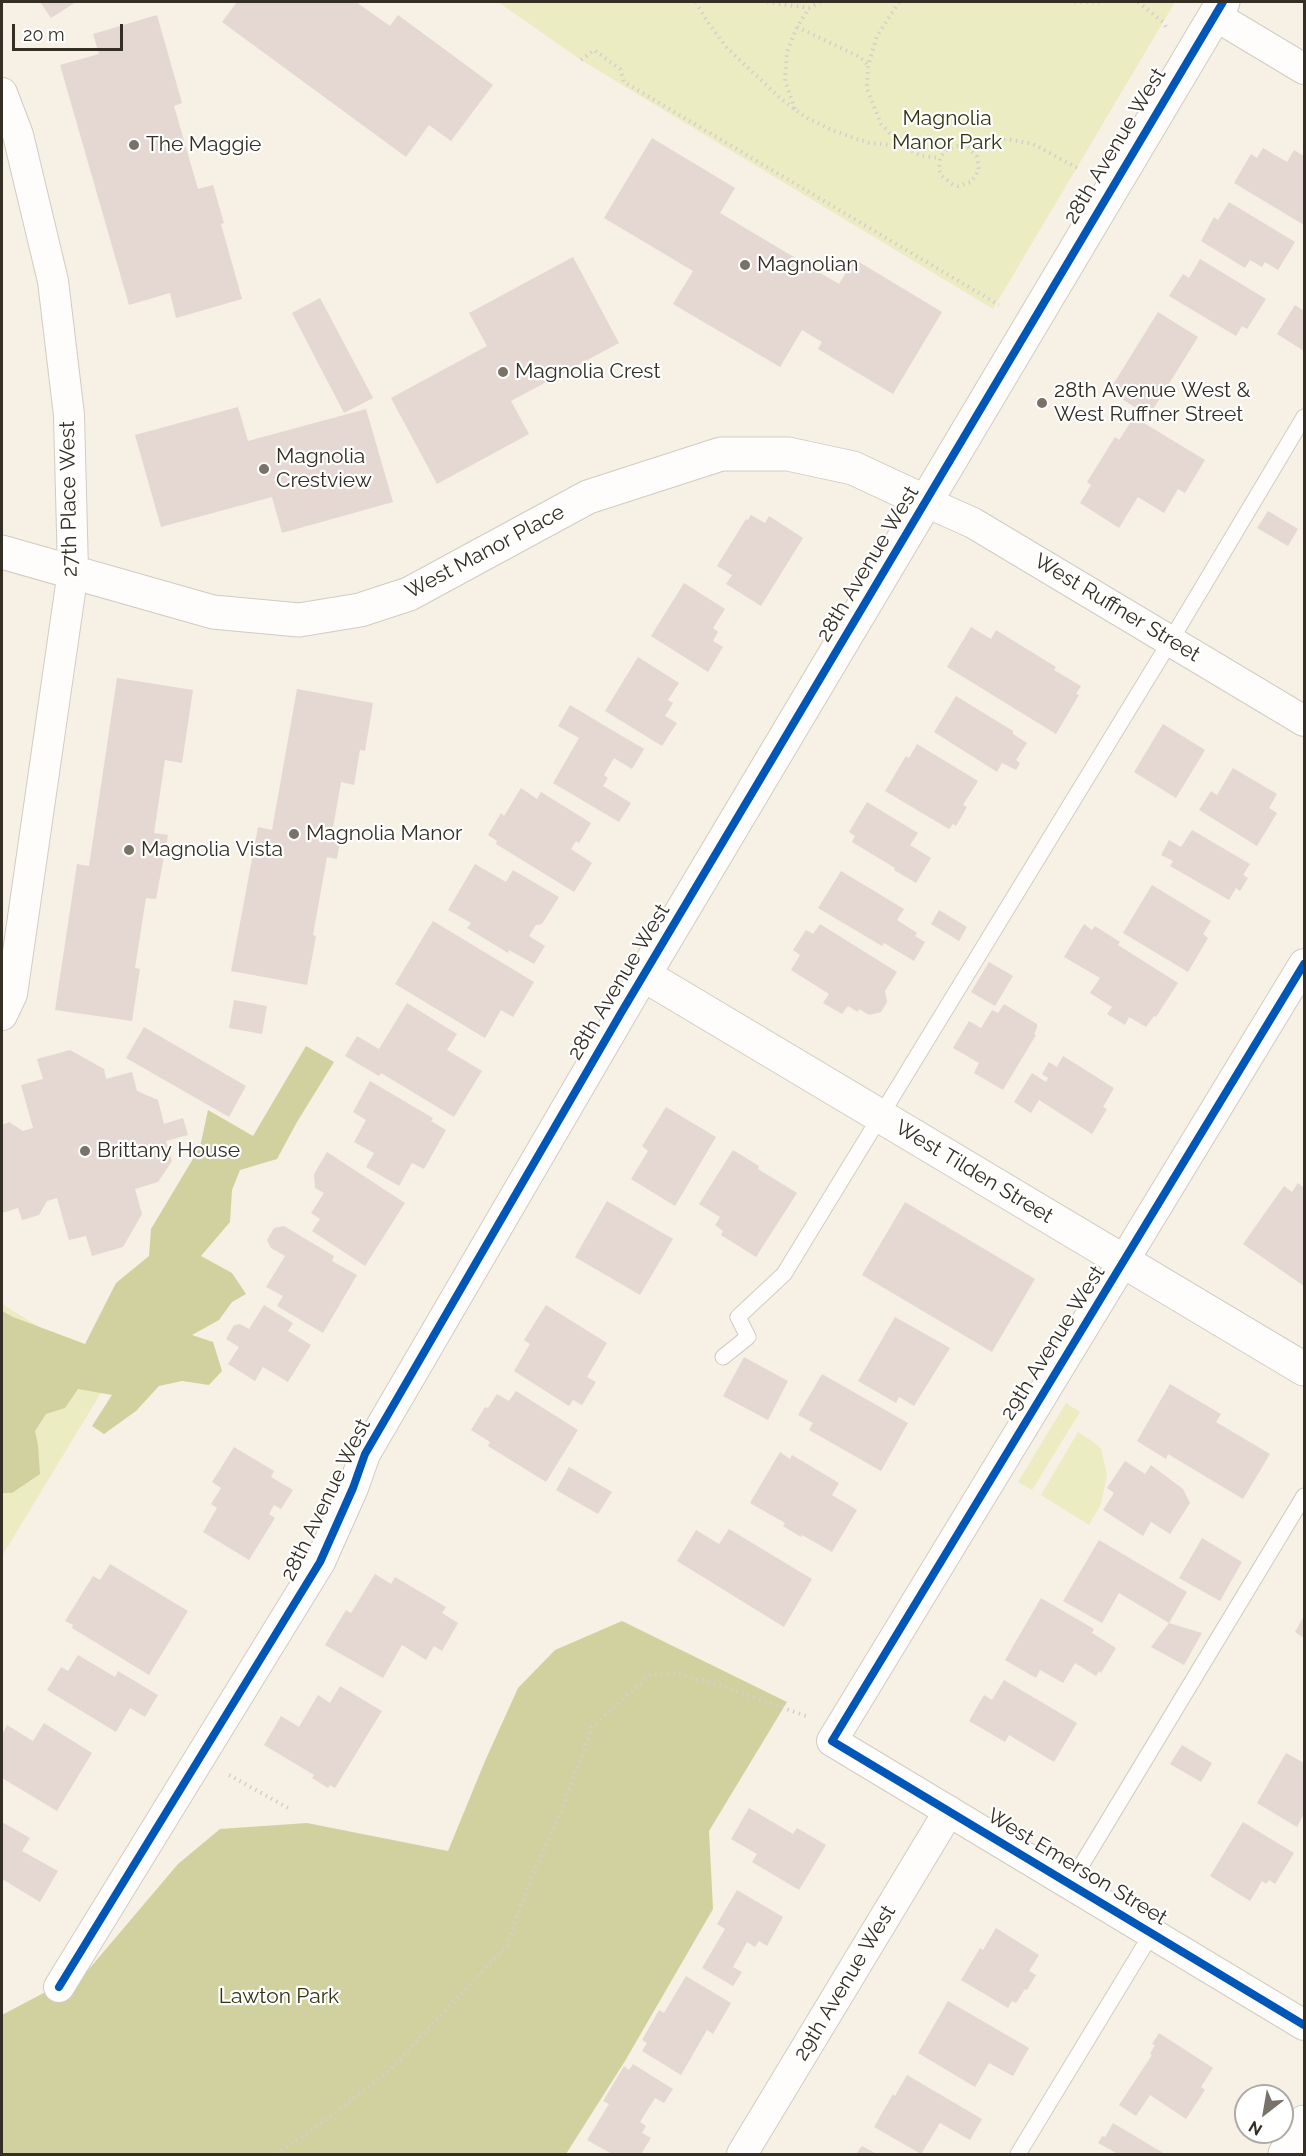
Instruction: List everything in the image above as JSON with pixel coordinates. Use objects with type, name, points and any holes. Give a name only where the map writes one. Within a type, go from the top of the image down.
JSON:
[{"type":"street","points":[[1218,8],[1305,69]]},
{"type":"street","name":"28th Avenue West","points":[[59,1987],[320,1562],[353,1488],[365,1454],[644,975],[1218,8]]},
{"type":"street","name":"27th Place West","points":[[2,93],[18,135],[53,281],[69,415],[73,572],[12,994],[2,1015]]},
{"type":"street","name":"West Manor Place","points":[[2,552],[213,612],[299,620],[360,610],[409,594],[588,497],[721,454],[788,454],[853,468],[926,502]]},
{"type":"street","name":"West Ruffner Street","points":[[926,502],[973,522],[1305,721]]},
{"type":"street","name":"29th Avenue West","points":[[835,1735],[1305,964]]},
{"type":"street","name":"West Tilden Street","points":[[644,975],[1305,1369]]},
{"type":"street","name":"West Emerson Street","points":[[835,1735],[949,1811],[1305,2025]]},
{"type":"street","name":"29th Avenue West","points":[[742,2154],[949,1811]]},
{"type":"street","points":[[1285,2154],[1305,2122]]},
{"type":"lane","points":[[723,1357],[748,1337],[738,1317],[784,1274],[1305,417]]},
{"type":"lane","points":[[1070,1884],[1305,1497]]},
{"type":"lane","points":[[1018,2154],[1152,1934]]},
{"type":"path","points":[[696,2],[727,48],[805,117],[834,131],[869,143],[902,146]]},
{"type":"path","points":[[767,2],[809,8]]},
{"type":"path","points":[[796,110],[785,81],[787,52],[797,27],[809,8],[821,2]]},
{"type":"path","points":[[899,2],[877,36],[868,66],[867,88],[881,124],[902,146],[921,156],[940,158]]},
{"type":"path","points":[[1074,2],[1102,2]]},
{"type":"path","points":[[1138,2],[1163,22],[1167,29]]},
{"type":"path","points":[[797,27],[860,57],[868,66]]},
{"type":"path","points":[[581,60],[594,50],[620,69],[624,82],[999,305]]},
{"type":"path","points":[[968,147],[980,164],[976,177],[965,185],[958,186],[946,181],[939,170],[940,158],[945,151],[955,147],[968,147],[1006,139],[1033,144],[1081,170]]},
{"type":"path","points":[[276,2154],[315,2128],[389,2071],[507,1945],[530,1881],[563,1807],[592,1727],[650,1675],[679,1674],[718,1685],[835,1735]]},
{"type":"path","points":[[200,1759],[290,1809]]},
{"type":"green space","name":"Magnolia Manor Park","points":[[498,2],[1175,2],[993,309],[581,60]]},
{"type":"green space","points":[[306,1046],[334,1062],[277,1159],[240,1170],[232,1190],[230,1222],[201,1256],[232,1273],[246,1294],[232,1302],[219,1320],[192,1335],[213,1342],[222,1371],[209,1385],[182,1381],[159,1386],[136,1411],[104,1434],[92,1426],[112,1395],[78,1389],[65,1408],[46,1414],[35,1431],[40,1474],[12,1493],[2,1493],[2,1311],[85,1344],[116,1283],[149,1256],[151,1229],[200,1147],[208,1110],[253,1136]]},
{"type":"green space","points":[[2,1304],[113,1373],[2,1556]]},
{"type":"green space","points":[[1066,1403],[1080,1412],[1032,1490],[1018,1482]]},
{"type":"green space","points":[[1078,1432],[1101,1449],[1107,1475],[1101,1504],[1089,1525],[1041,1495]]},
{"type":"green space","name":"Lawton Park","points":[[622,1621],[787,1702],[709,1831],[713,1909],[625,2061],[566,2154],[2,2154],[2,2015],[89,1969],[178,1864],[220,1829],[307,1823],[448,1851],[518,1688],[555,1650]]},
{"type":"building","points":[[40,2],[76,2],[51,18]]},
{"type":"building","points":[[237,2],[356,2],[390,26],[398,15],[493,85],[451,141],[429,125],[406,157],[222,22]]},
{"type":"building","name":"The Maggie","points":[[157,15],[182,103],[174,106],[198,189],[213,185],[224,223],[221,224],[242,299],[176,318],[170,293],[129,305],[60,65],[99,54],[93,34]]},
{"type":"building","name":"Magnolian","points":[[652,138],[735,188],[720,213],[839,284],[854,259],[942,312],[893,394],[818,349],[822,342],[802,330],[780,367],[673,304],[693,271],[604,218]]},
{"type":"building","points":[[1263,148],[1287,162],[1294,150],[1304,156],[1304,225],[1234,183],[1251,154],[1257,158]]},
{"type":"building","points":[[1229,202],[1295,242],[1278,270],[1265,262],[1262,267],[1250,260],[1245,268],[1201,241],[1214,217],[1218,220]]},
{"type":"building","name":"Magnolia Crest","points":[[573,257],[619,343],[511,401],[529,434],[437,484],[391,398],[487,346],[469,313]]},
{"type":"building","points":[[1200,259],[1266,299],[1247,329],[1242,326],[1236,336],[1169,296],[1183,274],[1189,278]]},
{"type":"building","points":[[320,298],[373,398],[344,413],[292,313]]},
{"type":"building","points":[[1295,305],[1304,311],[1304,351],[1277,334]]},
{"type":"building","points":[[1158,312],[1198,337],[1149,416],[1109,391]]},
{"type":"building","name":"Magnolia Crestview","points":[[238,407],[248,441],[366,409],[393,502],[282,533],[272,497],[161,527],[135,435]]},
{"type":"building","points":[[1134,417],[1205,460],[1185,493],[1178,489],[1164,513],[1138,497],[1119,528],[1080,503],[1091,485],[1087,482],[1115,437],[1119,440]]},
{"type":"building","points":[[1268,511],[1298,529],[1288,546],[1257,528]]},
{"type":"building","points":[[751,515],[765,523],[769,516],[803,538],[761,606],[726,584],[732,575],[717,566],[746,519],[748,520]]},
{"type":"building","points":[[684,583],[725,609],[713,628],[718,632],[713,641],[723,647],[708,672],[651,636]]},
{"type":"building","points":[[971,627],[991,639],[996,630],[1056,667],[1054,670],[1081,686],[1076,694],[1079,695],[1056,734],[947,667]]},
{"type":"building","points":[[638,657],[679,683],[668,700],[673,703],[665,716],[677,723],[662,746],[605,711]]},
{"type":"building","name":"Magnolia Vista","points":[[117,678],[193,690],[182,763],[165,760],[154,833],[168,835],[156,899],[146,898],[135,968],[140,969],[132,1021],[55,1010],[77,864],[89,866]]},
{"type":"building","name":"Magnolia Manor","points":[[297,689],[373,703],[365,751],[360,750],[354,785],[341,782],[331,839],[340,841],[337,859],[327,857],[307,985],[231,971],[258,827],[272,830]]},
{"type":"building","points":[[956,696],[1013,731],[1013,734],[1027,743],[1016,760],[1020,763],[1016,770],[1002,763],[997,772],[934,732]]},
{"type":"building","points":[[570,705],[644,749],[632,769],[614,758],[604,775],[608,778],[603,786],[631,803],[619,822],[553,783],[579,738],[558,726]]},
{"type":"building","points":[[1163,724],[1205,750],[1176,798],[1134,772]]},
{"type":"building","points":[[917,744],[978,781],[963,805],[967,807],[956,826],[953,824],[949,829],[885,791],[906,756],[909,758]]},
{"type":"building","points":[[1233,768],[1277,794],[1269,808],[1277,813],[1257,846],[1199,810],[1211,791],[1217,795]]},
{"type":"building","points":[[521,788],[537,799],[541,792],[591,823],[579,843],[576,841],[571,849],[592,863],[574,892],[496,844],[497,841],[488,835],[501,813],[504,816]]},
{"type":"building","points":[[867,802],[918,833],[910,845],[931,858],[916,883],[852,842],[855,836],[849,832]]},
{"type":"building","points":[[1192,830],[1250,864],[1243,875],[1248,878],[1240,891],[1236,888],[1229,900],[1170,866],[1173,861],[1161,855],[1169,840],[1181,847]]},
{"type":"building","points":[[475,864],[506,882],[513,870],[559,897],[542,924],[536,925],[529,936],[545,946],[534,964],[509,950],[508,953],[467,928],[471,923],[448,910]]},
{"type":"building","points":[[841,871],[904,909],[897,920],[917,933],[915,936],[925,942],[914,961],[884,943],[882,946],[818,908]]},
{"type":"building","points":[[1152,885],[1211,921],[1203,934],[1208,938],[1188,972],[1123,933]]},
{"type":"building","points":[[939,910],[967,927],[959,941],[931,924]]},
{"type":"building","points":[[433,921],[534,982],[513,1017],[501,1010],[485,1038],[395,984]]},
{"type":"building","points":[[820,924],[897,972],[885,991],[887,1002],[881,1012],[869,1015],[848,1006],[842,1014],[823,1003],[829,994],[791,970],[800,955],[793,950],[806,930],[813,934]]},
{"type":"building","points":[[1084,924],[1092,930],[1095,926],[1120,942],[1118,945],[1178,983],[1156,1017],[1154,1016],[1146,1027],[1129,1017],[1125,1025],[1107,1014],[1112,1007],[1090,993],[1100,978],[1064,957]]},
{"type":"building","points":[[989,962],[1013,976],[995,1006],[971,992]]},
{"type":"building","points":[[234,1000],[267,1006],[262,1034],[229,1028]]},
{"type":"building","points":[[407,1003],[457,1034],[447,1050],[482,1071],[454,1117],[381,1073],[379,1076],[345,1056],[357,1036],[379,1049]]},
{"type":"building","points":[[1004,1004],[1037,1024],[1037,1028],[1034,1034],[1036,1035],[1003,1090],[974,1073],[979,1063],[953,1048],[969,1021],[981,1028],[992,1010],[998,1013]]},
{"type":"building","points":[[144,1027],[246,1086],[229,1117],[126,1058]]},
{"type":"building","name":"Brittany House","points":[[70,1050],[104,1069],[106,1079],[132,1072],[137,1091],[158,1100],[164,1124],[183,1118],[188,1135],[166,1141],[172,1161],[158,1182],[135,1189],[142,1214],[123,1247],[92,1256],[86,1236],[69,1240],[57,1198],[47,1201],[39,1215],[22,1220],[18,1208],[2,1213],[2,1125],[9,1122],[23,1131],[33,1128],[21,1085],[43,1079],[37,1059]]},
{"type":"building","points":[[1063,1056],[1114,1088],[1103,1107],[1107,1109],[1092,1134],[1039,1100],[1031,1113],[1014,1102],[1032,1073],[1046,1082],[1048,1078],[1042,1074],[1049,1062],[1057,1067]]},
{"type":"building","points":[[370,1081],[433,1118],[431,1121],[446,1130],[424,1169],[412,1163],[399,1186],[366,1167],[374,1153],[354,1142],[366,1120],[353,1112]]},
{"type":"building","points":[[666,1107],[716,1137],[675,1206],[631,1179],[648,1151],[642,1146]]},
{"type":"building","points":[[733,1150],[759,1166],[758,1169],[797,1193],[756,1257],[721,1235],[723,1231],[715,1225],[720,1217],[699,1204]]},
{"type":"building","points":[[327,1152],[405,1203],[365,1266],[312,1231],[320,1219],[311,1213],[324,1193],[315,1188],[314,1174]]},
{"type":"building","points":[[1298,1183],[1304,1188],[1304,1286],[1243,1244],[1284,1186],[1292,1192]]},
{"type":"building","points":[[607,1201],[673,1239],[640,1295],[575,1257]]},
{"type":"building","points":[[905,1202],[1035,1279],[992,1352],[862,1275]]},
{"type":"building","points":[[284,1226],[334,1256],[332,1261],[357,1275],[323,1333],[277,1306],[283,1296],[266,1287],[285,1256],[271,1248],[267,1240],[274,1228]]},
{"type":"building","points":[[264,1305],[293,1323],[288,1331],[311,1345],[288,1382],[263,1367],[255,1381],[228,1364],[239,1347],[226,1339],[234,1325],[240,1324],[249,1329]]},
{"type":"building","points":[[546,1305],[607,1343],[587,1377],[596,1382],[582,1405],[573,1400],[569,1406],[514,1371],[530,1344],[524,1340]]},
{"type":"building","points":[[895,1317],[950,1348],[914,1406],[899,1397],[896,1403],[858,1381]]},
{"type":"building","points":[[744,1357],[788,1381],[768,1420],[723,1396]]},
{"type":"building","points":[[822,1374],[908,1423],[881,1471],[809,1430],[813,1423],[798,1415]]},
{"type":"building","points":[[1170,1384],[1221,1414],[1216,1422],[1270,1454],[1243,1499],[1168,1454],[1166,1459],[1137,1441]]},
{"type":"building","points":[[516,1391],[578,1430],[546,1482],[488,1446],[490,1442],[471,1430],[485,1407],[488,1408],[497,1394],[509,1401]]},
{"type":"building","points":[[234,1447],[274,1471],[271,1477],[293,1490],[281,1509],[274,1505],[269,1514],[275,1518],[249,1560],[203,1532],[217,1508],[211,1504],[221,1488],[212,1482]]},
{"type":"building","points":[[780,1452],[790,1459],[792,1455],[839,1483],[832,1495],[857,1510],[832,1552],[802,1535],[801,1537],[783,1526],[785,1523],[750,1503]]},
{"type":"building","points":[[1125,1461],[1145,1474],[1151,1465],[1183,1489],[1190,1503],[1170,1534],[1151,1522],[1143,1536],[1103,1510],[1114,1493],[1107,1488]]},
{"type":"building","points":[[569,1467],[612,1492],[598,1514],[556,1490]]},
{"type":"building","points":[[729,1529],[812,1579],[784,1627],[677,1561],[696,1530],[719,1544]]},
{"type":"building","points":[[1202,1538],[1242,1562],[1220,1601],[1179,1578]]},
{"type":"building","points":[[1099,1540],[1187,1592],[1169,1623],[1119,1593],[1102,1623],[1063,1601]]},
{"type":"building","points":[[110,1564],[188,1611],[149,1675],[72,1628],[73,1625],[65,1621],[93,1576],[100,1580]]},
{"type":"building","points":[[375,1574],[391,1584],[395,1577],[446,1607],[442,1613],[458,1623],[442,1651],[434,1646],[426,1660],[402,1645],[383,1678],[325,1645],[346,1610],[351,1613]]},
{"type":"building","points":[[1041,1598],[1094,1629],[1092,1633],[1116,1648],[1101,1673],[1099,1671],[1096,1676],[1075,1663],[1063,1683],[1040,1670],[1036,1678],[1005,1660]]},
{"type":"building","points":[[1304,1616],[1304,1638],[1295,1632]]},
{"type":"building","points":[[1169,1623],[1202,1633],[1184,1665],[1151,1647]]},
{"type":"building","points":[[78,1655],[115,1677],[118,1671],[158,1695],[145,1717],[130,1708],[116,1732],[47,1690],[61,1667],[68,1671]]},
{"type":"building","points":[[1004,1680],[1077,1723],[1054,1762],[1009,1735],[1005,1742],[969,1721],[984,1695],[992,1700]]},
{"type":"building","points":[[340,1686],[382,1711],[335,1788],[330,1785],[328,1788],[312,1778],[314,1775],[264,1745],[281,1716],[299,1727],[318,1695],[330,1703]]},
{"type":"building","points":[[44,1723],[92,1753],[57,1811],[2,1778],[2,1735],[7,1725],[33,1741]]},
{"type":"building","points":[[1182,1745],[1212,1763],[1201,1782],[1170,1764]]},
{"type":"building","points":[[1286,1753],[1304,1763],[1304,1814],[1297,1827],[1257,1803]]},
{"type":"building","points":[[749,1808],[793,1834],[797,1828],[826,1845],[799,1890],[752,1862],[757,1854],[731,1839]]},
{"type":"building","points":[[2,1822],[30,1838],[22,1851],[58,1871],[40,1902],[2,1879]]},
{"type":"building","points":[[1243,1822],[1294,1853],[1275,1884],[1269,1880],[1266,1884],[1262,1881],[1250,1901],[1210,1876]]},
{"type":"building","points":[[737,1890],[783,1917],[767,1946],[759,1941],[755,1947],[747,1942],[733,1967],[742,1972],[733,1986],[702,1968],[725,1929],[717,1924]]},
{"type":"building","points":[[996,1928],[1039,1955],[1029,1971],[1036,1975],[1016,2003],[1012,2001],[1008,2008],[961,1980],[980,1948],[983,1950]]},
{"type":"building","points":[[686,1976],[731,2003],[713,2034],[707,2030],[681,2075],[642,2051],[647,2043],[642,2040],[659,2010],[664,2013]]},
{"type":"building","points":[[948,2001],[1029,2048],[1013,2076],[989,2063],[975,2087],[918,2053]]},
{"type":"building","points":[[1159,2033],[1213,2068],[1201,2087],[1205,2090],[1186,2119],[1150,2095],[1136,2116],[1119,2105],[1152,2055],[1150,2054],[1155,2045],[1152,2044]]},
{"type":"building","points":[[633,2064],[673,2089],[664,2103],[655,2098],[640,2122],[646,2126],[642,2133],[651,2138],[641,2154],[612,2154],[587,2140],[609,2104],[603,2101],[624,2066],[629,2070]]},
{"type":"building","points":[[907,2075],[982,2119],[970,2140],[940,2123],[921,2154],[874,2127]]},
{"type":"building","points":[[1113,2123],[1165,2154],[1118,2154],[1098,2143],[1102,2136],[1105,2137]]},
{"type":"building","points":[[862,2146],[877,2154],[856,2154]]},
{"type":"cycle path","points":[[59,1987],[320,1562],[353,1488],[365,1454],[621,1013],[1223,2]]},
{"type":"cycle path","points":[[1304,964],[832,1741],[1304,2025]]},
{"type":"place","name":"The Maggie","points":[[134,145]]},
{"type":"place","name":"Magnolian","points":[[745,265]]},
{"type":"place","name":"Magnolia Crest","points":[[503,372]]},
{"type":"place","name":"28th Avenue West & West Ruffner Street","points":[[1042,403]]},
{"type":"place","name":"Magnolia Crestview","points":[[264,469]]},
{"type":"place","name":"Magnolia Manor","points":[[294,834]]},
{"type":"place","name":"Magnolia Vista","points":[[129,850]]},
{"type":"place","name":"Brittany House","points":[[85,1151]]}]
